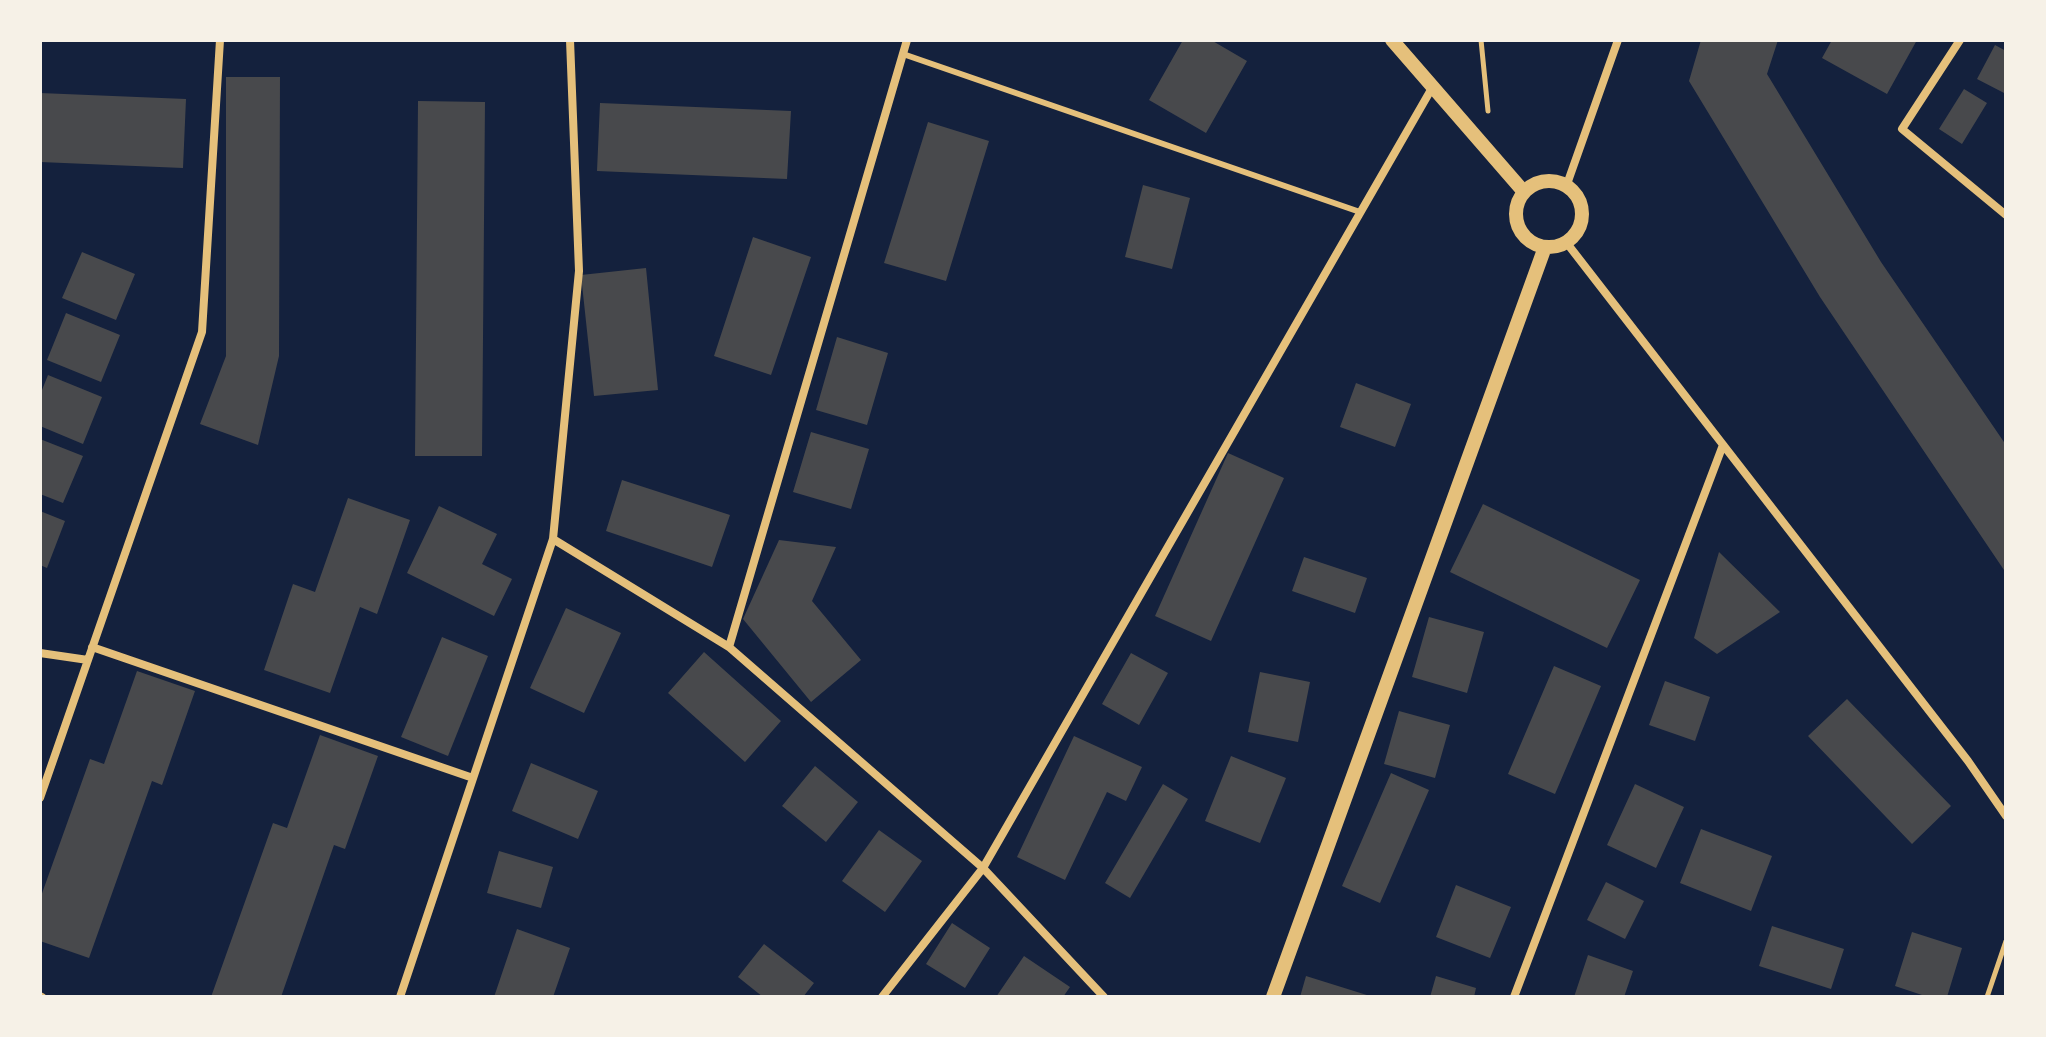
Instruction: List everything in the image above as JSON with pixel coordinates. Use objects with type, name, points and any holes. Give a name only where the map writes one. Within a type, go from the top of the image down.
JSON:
[{"type":"street","points":[[40,798],[202,332],[220,40]]},
{"type":"street","points":[[400,997],[553,539],[579,271],[570,40]]},
{"type":"street","points":[[729,647],[907,40]]},
{"type":"street","points":[[1392,40],[1524,192]]},
{"type":"street","points":[[1566,187],[1618,40]]},
{"type":"street","points":[[1960,40],[1902,129],[2006,215]]},
{"type":"street","points":[[882,997],[983,868],[1432,88]]},
{"type":"street","points":[[1544,182],[1566,187],[1575,194],[1581,215],[1580,226],[1566,242],[1545,247],[1527,240],[1517,222],[1516,212],[1524,192],[1544,182]]},
{"type":"street","points":[[1566,242],[1968,761],[2006,816]]},
{"type":"street","points":[[1273,997],[1545,247]]},
{"type":"street","points":[[1514,997],[1723,445]]},
{"type":"street","points":[[553,539],[729,647],[983,868],[1104,997]]},
{"type":"street","points":[[92,647],[473,778]]},
{"type":"street","points":[[40,653],[88,660]]},
{"type":"lane","points":[[903,54],[1360,212]]},
{"type":"path","points":[[1481,40],[1489,115]]},
{"type":"path","points":[[1987,997],[2006,941]]},
{"type":"building","points":[[1183,40],[1211,40],[1247,61],[1206,133],[1149,100]]},
{"type":"building","points":[[1701,40],[1778,40],[1767,74],[1881,262],[2006,445],[2006,573],[1820,297],[1689,81]]},
{"type":"building","points":[[1832,40],[1917,40],[1887,94],[1822,58]]},
{"type":"building","points":[[1995,45],[2006,51],[2006,94],[1977,79]]},
{"type":"building","points":[[226,77],[280,77],[279,356],[258,445],[200,424],[226,356]]},
{"type":"building","points":[[1964,89],[1987,103],[1962,144],[1939,129]]},
{"type":"building","points":[[40,93],[186,99],[183,168],[40,162]]},
{"type":"building","points":[[418,101],[485,102],[482,456],[415,456]]},
{"type":"building","points":[[600,103],[791,111],[787,179],[597,171]]},
{"type":"building","points":[[928,122],[989,141],[946,281],[884,263]]},
{"type":"building","points":[[1143,185],[1190,198],[1172,269],[1125,257]]},
{"type":"building","points":[[753,237],[811,257],[771,375],[714,356]]},
{"type":"building","points":[[82,252],[135,274],[116,320],[62,298]]},
{"type":"building","points":[[646,268],[658,390],[594,396],[581,275]]},
{"type":"building","points":[[66,313],[120,335],[101,382],[47,360]]},
{"type":"building","points":[[837,337],[888,353],[867,425],[816,410]]},
{"type":"building","points":[[48,375],[102,397],[83,444],[40,426],[40,395]]},
{"type":"building","points":[[1356,383],[1411,404],[1395,447],[1340,427]]},
{"type":"building","points":[[811,432],[869,449],[851,509],[793,492]]},
{"type":"building","points":[[40,439],[83,456],[63,503],[40,494]]},
{"type":"building","points":[[1228,453],[1284,478],[1211,641],[1155,616]]},
{"type":"building","points":[[622,480],[730,515],[712,567],[606,531]]},
{"type":"building","points":[[348,498],[410,520],[377,614],[360,607],[330,693],[264,670],[293,584],[315,592]]},
{"type":"building","points":[[1483,504],[1640,580],[1607,648],[1450,572]]},
{"type":"building","points":[[439,506],[497,534],[482,564],[512,579],[494,616],[407,573]]},
{"type":"building","points":[[40,511],[65,521],[47,568],[40,565]]},
{"type":"building","points":[[779,540],[836,547],[812,601],[861,660],[811,702],[743,619]]},
{"type":"building","points":[[1719,552],[1780,612],[1717,654],[1694,638]]},
{"type":"building","points":[[1304,557],[1367,578],[1355,613],[1292,591]]},
{"type":"building","points":[[566,608],[621,633],[584,713],[530,688]]},
{"type":"building","points":[[1429,617],[1484,632],[1467,693],[1412,677]]},
{"type":"building","points":[[442,637],[488,656],[448,756],[401,737]]},
{"type":"building","points":[[704,652],[781,721],[745,762],[668,693]]},
{"type":"building","points":[[1131,653],[1168,673],[1139,725],[1102,704]]},
{"type":"building","points":[[1554,666],[1601,686],[1555,794],[1508,774]]},
{"type":"building","points":[[137,671],[195,691],[162,785],[152,781],[89,958],[40,941],[40,899],[90,759],[104,764]]},
{"type":"building","points":[[1260,672],[1310,682],[1298,742],[1248,732]]},
{"type":"building","points":[[1665,681],[1710,697],[1695,741],[1649,725]]},
{"type":"building","points":[[1847,699],[1951,806],[1912,844],[1808,736]]},
{"type":"building","points":[[1399,711],[1450,725],[1435,778],[1384,764]]},
{"type":"building","points":[[320,735],[378,756],[345,849],[334,845],[281,997],[211,997],[273,823],[287,828]]},
{"type":"building","points":[[1074,736],[1142,767],[1126,801],[1107,792],[1065,880],[1017,857]]},
{"type":"building","points":[[1231,756],[1286,778],[1260,843],[1205,821]]},
{"type":"building","points":[[531,763],[598,791],[578,839],[512,811]]},
{"type":"building","points":[[815,766],[858,802],[826,842],[782,806]]},
{"type":"building","points":[[1391,773],[1429,790],[1380,903],[1342,886]]},
{"type":"building","points":[[1163,784],[1188,799],[1130,898],[1105,883]]},
{"type":"building","points":[[1635,784],[1684,807],[1656,868],[1607,845]]},
{"type":"building","points":[[1701,829],[1772,856],[1751,911],[1680,883]]},
{"type":"building","points":[[879,830],[922,861],[885,912],[842,881]]},
{"type":"building","points":[[499,851],[553,867],[541,908],[487,893]]},
{"type":"building","points":[[1606,882],[1644,901],[1625,939],[1587,920]]},
{"type":"building","points":[[1456,885],[1511,907],[1490,958],[1436,937]]},
{"type":"building","points":[[952,923],[990,948],[965,988],[926,964]]},
{"type":"building","points":[[1772,926],[1844,949],[1831,989],[1759,966]]},
{"type":"building","points":[[517,929],[570,948],[553,997],[494,997]]},
{"type":"building","points":[[1912,932],[1962,948],[1947,997],[1928,997],[1895,986]]},
{"type":"building","points":[[764,944],[814,983],[803,997],[763,997],[738,977]]},
{"type":"building","points":[[1588,955],[1633,971],[1624,997],[1574,997]]},
{"type":"building","points":[[1024,956],[1070,987],[1063,997],[996,997]]},
{"type":"building","points":[[1306,976],[1370,996],[1370,997],[1300,997]]},
{"type":"building","points":[[1436,976],[1476,988],[1474,997],[1430,997]]}]
